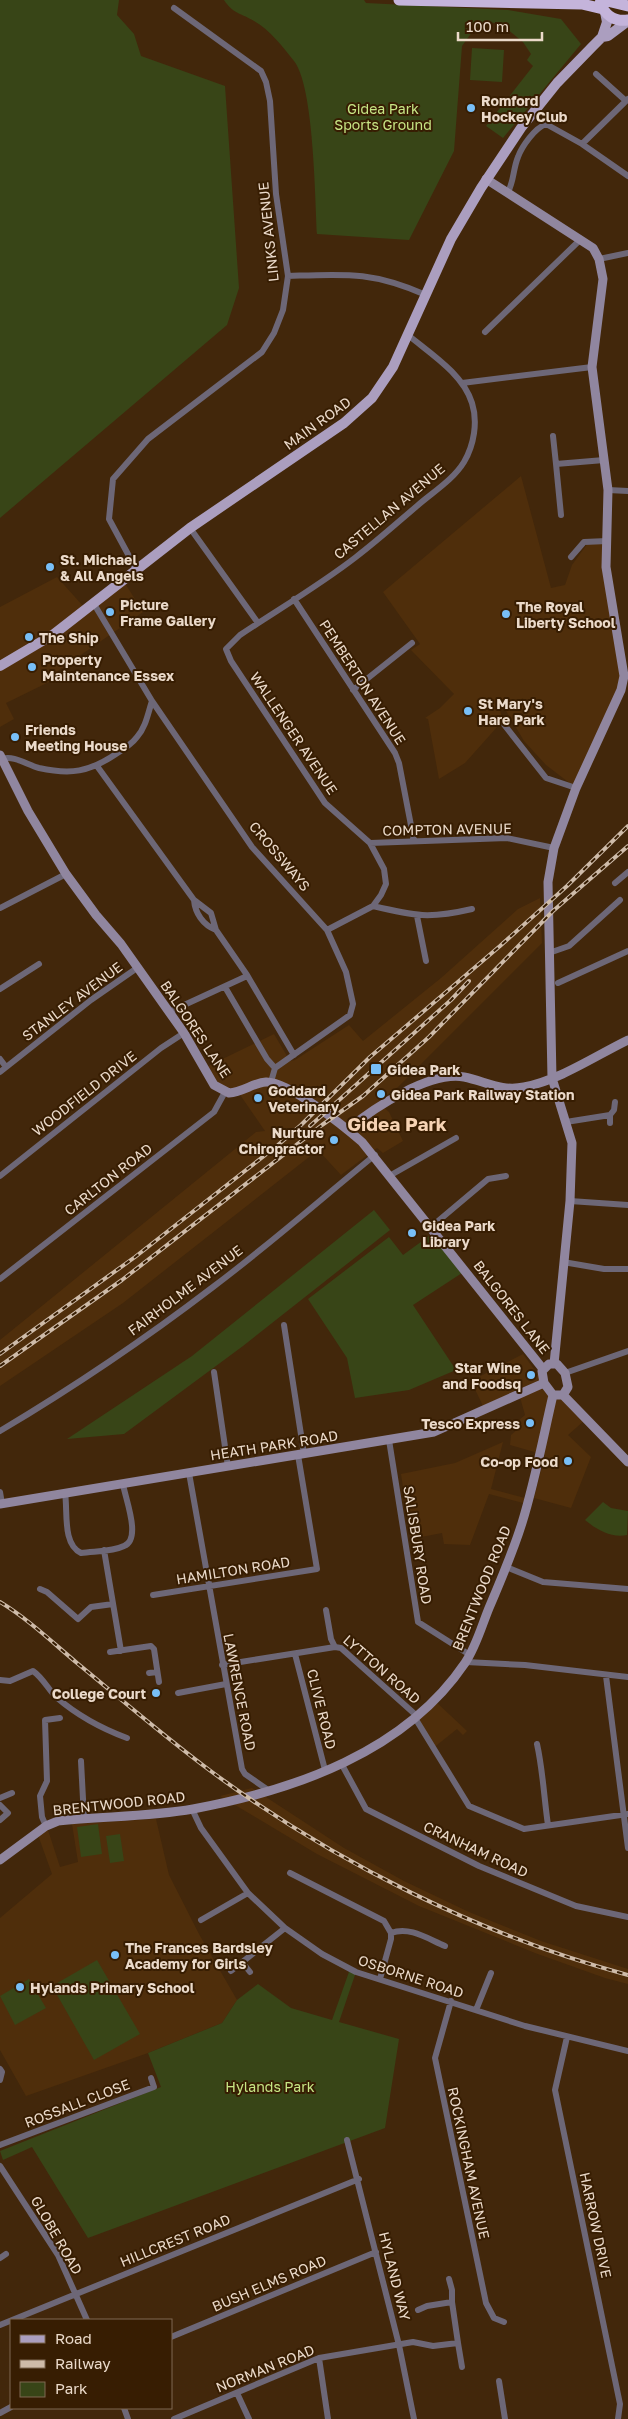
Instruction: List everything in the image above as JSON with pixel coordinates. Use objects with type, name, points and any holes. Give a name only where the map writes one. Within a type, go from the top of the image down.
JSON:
[{"type":"highway","points":[[399,0],[628,6]]},
{"type":"highway","points":[[469,3],[494,0]]},
{"type":"highway","points":[[603,5],[618,20],[626,24]]},
{"type":"main road","points":[[602,38],[607,22],[603,5]]},
{"type":"main road","name":"MAIN ROAD","points":[[0,666],[42,642],[94,604],[190,528],[358,412],[382,385],[408,335],[451,239],[486,179],[521,128],[557,83],[602,38],[626,24]]},
{"type":"street","name":"LINKS AVENUE","points":[[136,569],[109,519],[113,479],[148,439],[262,352],[280,320],[288,276],[276,194],[270,102],[264,76],[261,71],[174,8]]},
{"type":"street","points":[[582,144],[627,100],[596,74]]},
{"type":"street","points":[[508,192],[513,183],[517,158],[540,127],[551,125],[628,176]]},
{"type":"street","points":[[486,179],[581,239],[593,248],[600,259],[603,279],[592,367],[608,490],[606,567],[626,676],[576,788],[554,848],[547,900],[552,1078],[572,1143],[570,1201],[554,1364]]},
{"type":"street","points":[[485,332],[581,239]]},
{"type":"street","points":[[600,259],[628,253]]},
{"type":"street","points":[[288,276],[343,274],[371,276],[401,284],[426,295]]},
{"type":"street","name":"CASTELLAN AVENUE","points":[[226,649],[240,635],[355,558],[460,468],[470,450],[475,424],[472,402],[462,383],[408,335]]},
{"type":"street","points":[[462,383],[592,367]]},
{"type":"street","points":[[553,436],[560,515]]},
{"type":"street","points":[[556,464],[604,460]]},
{"type":"street","points":[[608,490],[628,491]]},
{"type":"street","points":[[190,528],[258,623]]},
{"type":"street","points":[[571,557],[584,542],[607,541]]},
{"type":"street","name":"PEMBERTON AVENUE","points":[[294,599],[399,763],[414,841]]},
{"type":"street","name":"CROSSWAYS","points":[[94,604],[152,701],[252,847],[327,930],[346,972],[352,1010],[350,1015],[275,1068]]},
{"type":"street","points":[[353,690],[412,642]]},
{"type":"street","name":"WALLENGER AVENUE","points":[[226,649],[231,661],[325,803],[370,843],[384,869],[386,884],[373,906]]},
{"type":"street","points":[[1,757],[11,758],[30,766],[53,771],[69,772],[97,766],[130,744],[138,736],[145,724],[152,701]]},
{"type":"street","points":[[502,722],[546,778],[576,788]]},
{"type":"street","name":"BALGORES LANE","points":[[1,757],[28,811],[66,874],[184,1032],[214,1085],[225,1092],[240,1092],[258,1084],[271,1082],[289,1090],[348,1129],[375,1155],[543,1369]]},
{"type":"street","points":[[97,766],[194,900],[211,912],[216,930],[247,976],[294,1055]]},
{"type":"street","name":"COMPTON AVENUE","points":[[370,843],[507,838],[554,848]]},
{"type":"street","points":[[616,883],[628,872]]},
{"type":"street","points":[[0,908],[66,874]]},
{"type":"street","points":[[194,900],[200,918],[210,928],[216,930]]},
{"type":"street","points":[[549,953],[569,946],[620,900]]},
{"type":"street","points":[[327,930],[373,906],[417,916],[444,916],[472,909]]},
{"type":"street","points":[[417,916],[426,962]]},
{"type":"street","points":[[558,983],[628,951]]},
{"type":"street","points":[[0,989],[39,964]]},
{"type":"street","name":"STANLEY AVENUE","points":[[0,1072],[91,1000],[136,968]]},
{"type":"street","points":[[169,1012],[247,976]]},
{"type":"street","points":[[224,987],[267,1059],[275,1068],[271,1082]]},
{"type":"street","name":"WOODFIELD DRIVE","points":[[0,1176],[161,1048],[184,1032]]},
{"type":"street","points":[[348,1129],[383,1104],[440,1079],[463,1076],[499,1088],[512,1089],[552,1078],[628,1040]]},
{"type":"street","points":[[0,1059],[6,1067]]},
{"type":"street","name":"CARLTON ROAD","points":[[0,1279],[214,1112],[225,1092]]},
{"type":"street","points":[[610,1123],[610,1115],[614,1110],[615,1102]]},
{"type":"street","points":[[566,1122],[610,1115]]},
{"type":"street","points":[[391,1175],[456,1138]]},
{"type":"street","name":"FAIRHOLME AVENUE","points":[[0,1431],[60,1395],[154,1331],[215,1286],[375,1155]]},
{"type":"street","points":[[431,1227],[488,1179],[506,1176]]},
{"type":"street","points":[[570,1201],[628,1205]]},
{"type":"street","points":[[563,1262],[604,1269],[628,1268]]},
{"type":"street","points":[[284,1325],[301,1454]]},
{"type":"street","points":[[565,1373],[628,1351]]},
{"type":"street","points":[[563,1395],[568,1387],[565,1373],[562,1368],[549,1364],[543,1369],[542,1376],[544,1383],[553,1395],[563,1395],[628,1462]]},
{"type":"street","points":[[214,1372],[228,1467]]},
{"type":"street","name":"HEATH PARK ROAD","points":[[1,1504],[434,1432],[544,1383]]},
{"type":"street","name":"BRENTWOOD ROAD","points":[[0,1860],[46,1826],[58,1821],[84,1818],[136,1817],[192,1809],[268,1790],[325,1770],[373,1749],[416,1717],[448,1686],[468,1659],[506,1567],[529,1499],[553,1395]]},
{"type":"street","name":"SALISBURY ROAD","points":[[389,1440],[418,1622],[468,1659]]},
{"type":"street","name":"HAMILTON ROAD","points":[[153,1595],[317,1568],[301,1454]]},
{"type":"street","name":"LAWRENCE ROAD","points":[[189,1473],[207,1587],[242,1769],[245,1774],[268,1790]]},
{"type":"street","points":[[65,1493],[68,1512],[66,1520],[71,1546],[81,1553],[104,1550],[125,1546],[131,1541],[133,1533],[123,1484]]},
{"type":"street","points":[[0,1492],[1,1504]]},
{"type":"street","points":[[104,1550],[121,1651]]},
{"type":"street","points":[[506,1567],[543,1582],[628,1589]]},
{"type":"street","points":[[40,1589],[47,1592],[78,1619],[91,1607],[113,1604]]},
{"type":"street","name":"LYTTON ROAD","points":[[326,1610],[331,1639],[335,1647],[342,1648],[416,1717],[469,1806],[524,1829],[626,1814]]},
{"type":"street","points":[[110,1652],[151,1646],[154,1649],[159,1682]]},
{"type":"street","points":[[222,1665],[335,1647]]},
{"type":"street","name":"CLIVE ROAD","points":[[296,1654],[325,1770]]},
{"type":"street","points":[[468,1659],[628,1677]]},
{"type":"street","points":[[0,1680],[4,1682],[10,1681],[33,1671],[54,1695],[74,1712],[97,1727],[127,1738]]},
{"type":"street","points":[[149,1674],[157,1672]]},
{"type":"street","points":[[606,1676],[626,1814],[628,1848]]},
{"type":"street","points":[[178,1693],[226,1684]]},
{"type":"street","points":[[46,1826],[42,1817],[40,1796],[47,1781],[45,1720],[60,1718]]},
{"type":"street","points":[[538,1744],[544,1779],[543,1790],[548,1825]]},
{"type":"street","points":[[81,1760],[84,1818]]},
{"type":"street","name":"CRANHAM ROAD","points":[[342,1763],[366,1809],[488,1870],[576,1906],[628,1918]]},
{"type":"street","points":[[0,1798],[12,1793]]},
{"type":"street","points":[[0,1805],[8,1813],[0,1820]]},
{"type":"street","name":"OSBORNE ROAD","points":[[192,1809],[211,1844],[248,1893],[285,1928],[322,1954],[353,1971],[476,2010],[567,2037],[628,2051]]},
{"type":"street","points":[[290,1873],[384,1920],[391,1934],[380,1979]]},
{"type":"street","points":[[201,1920],[248,1893]]},
{"type":"street","points":[[231,1971],[285,1928]]},
{"type":"street","points":[[391,1934],[399,1930],[410,1931],[445,1946]]},
{"type":"street","points":[[242,1962],[250,1972]]},
{"type":"street","points":[[476,2010],[492,1973]]},
{"type":"street","name":"ROCKINGHAM AVENUE","points":[[451,2002],[435,2058],[486,2303],[494,2318],[504,2322]]},
{"type":"street","name":"HARROW DRIVE","points":[[567,2037],[555,2090],[620,2404],[618,2419]]},
{"type":"street","points":[[0,2068],[2,2072],[0,2080]]},
{"type":"street","name":"ROSSALL CLOSE","points":[[0,2145],[154,2088],[151,2078]]},
{"type":"street","name":"HYLAND WAY","points":[[347,2140],[359,2180],[399,2345],[414,2419]]},
{"type":"street","name":"GLOBE ROAD","points":[[0,2166],[58,2255],[87,2319]]},
{"type":"street","name":"HILLCREST ROAD","points":[[12,2319],[359,2180]]},
{"type":"street","name":"BUSH ELMS ROAD","points":[[172,2337],[376,2252]]},
{"type":"street","points":[[449,2279],[462,2367]]},
{"type":"street","points":[[422,2311],[427,2306],[452,2302]]},
{"type":"street","name":"NORMAN ROAD","points":[[174,2419],[319,2358],[417,2342],[433,2346],[458,2343]]},
{"type":"street","points":[[319,2358],[328,2419]]},
{"type":"street","points":[[499,2381],[505,2419]]},
{"type":"street","points":[[237,2393],[249,2419]]},
{"type":"shaded area","name":"The Royal Liberty School","points":[[521,476],[551,588],[565,585],[572,565],[588,543],[607,541],[624,676],[576,788],[546,765],[524,741],[505,709],[506,706],[502,704],[499,707],[502,717],[498,726],[465,763],[439,779],[428,719],[425,718],[440,708],[454,694],[411,650],[420,644],[383,592]]},
{"type":"shaded area","points":[[57,577],[83,606],[123,580],[143,612],[59,670],[53,680],[6,703],[14,719],[0,727],[0,607]]},
{"type":"shaded area","points":[[540,898],[542,943],[398,1087],[378,1102],[389,1112],[403,1141],[383,1153],[377,1148],[341,1175],[318,1150],[123,1303],[0,1386],[0,1340],[256,1132],[265,1131],[236,1089],[223,1088],[214,1082],[206,1067],[274,1034],[290,1061],[295,1060],[349,1025],[363,1041],[441,978],[518,909]]},
{"type":"shaded area","points":[[523,1354],[553,1395],[563,1395],[585,1420],[568,1435],[591,1457],[571,1508],[534,1498],[545,1455],[510,1445],[511,1435],[519,1428],[518,1421],[525,1415],[518,1390],[483,1406],[471,1381]]},
{"type":"shaded area","points":[[503,1442],[491,1489],[525,1498],[523,1503],[489,1494],[470,1545],[444,1544],[442,1533],[411,1539],[401,1474],[455,1463]]},
{"type":"shaded area","points":[[434,1700],[467,1731],[463,1735],[457,1729],[432,1749],[415,1718]]},
{"type":"shaded area","points":[[252,1788],[344,1848],[404,1881],[469,1912],[541,1941],[628,1969],[628,1984],[605,1978],[535,1953],[419,1906],[317,1854],[220,1796]]},
{"type":"shaded area","name":"The Frances Bardsley Academy for Girls","points":[[156,1819],[169,1875],[199,1934],[237,2000],[222,2023],[148,2053],[26,2096],[0,2050],[0,1918],[52,1874],[38,1835],[48,1830],[60,1867],[78,1862],[72,1824]]},
{"type":"green space","points":[[0,0],[119,0],[117,15],[134,34],[141,56],[225,86],[239,288],[227,325],[0,518]]},
{"type":"green space","name":"Gidea Park Sports Ground","points":[[224,0],[364,0],[366,3],[508,10],[561,19],[581,44],[503,138],[486,126],[533,66],[527,60],[531,54],[523,42],[502,25],[490,22],[475,28],[462,46],[454,151],[409,240],[317,234],[310,117],[301,74],[294,61],[271,34],[260,24],[234,11]]},
{"type":"green space","points":[[472,48],[504,50],[502,82],[470,80]]},
{"type":"green space","points":[[374,1210],[390,1230],[243,1346],[124,1434],[67,1439],[192,1356]]},
{"type":"green space","points":[[429,1236],[432,1236],[462,1273],[413,1305],[456,1370],[409,1390],[355,1398],[347,1358],[308,1299],[389,1237],[403,1255]]},
{"type":"green space","points":[[603,1502],[611,1508],[628,1511],[627,1535],[621,1536],[604,1532],[585,1520]]},
{"type":"green space","points":[[98,1824],[102,1854],[81,1857],[77,1827]]},
{"type":"green space","points":[[120,1834],[124,1861],[110,1863],[106,1836]]},
{"type":"green space","points":[[97,1960],[140,2034],[94,2060],[52,1986]]},
{"type":"green space","name":"Hylands Park","points":[[350,1969],[356,1972],[339,2022],[399,2039],[385,2128],[88,2238],[32,2147],[3,2160],[0,2151],[161,2087],[148,2053],[222,2023],[237,2000],[258,1984],[291,2008],[332,2020]]},
{"type":"green space","points":[[29,1979],[46,2008],[15,2025],[0,1996]]},
{"type":"railway","points":[[0,1354],[135,1257],[278,1145],[370,1057],[567,886],[628,826]]},
{"type":"railway","points":[[0,1366],[122,1280],[322,1125],[363,1096],[429,1037],[553,911],[628,846]]},
{"type":"railway","points":[[310,1126],[451,1000],[469,981]]},
{"type":"railway","points":[[0,1602],[30,1623],[144,1719],[212,1772],[308,1836],[411,1893],[464,1917],[573,1959],[628,1975]]},
{"type":"place","name":"Romford Hockey Club","points":[[471,108]]},
{"type":"place","name":"St. Michael & All Angels","points":[[50,567]]},
{"type":"place","name":"Picture Frame Gallery","points":[[110,612]]},
{"type":"place","name":"The Royal Liberty School","points":[[506,614]]},
{"type":"place","name":"The Ship","points":[[29,637]]},
{"type":"place","name":"Property Maintenance Essex","points":[[32,667]]},
{"type":"place","name":"St Mary's Hare Park","points":[[468,711]]},
{"type":"place","name":"Friends Meeting House","points":[[15,737]]},
{"type":"place","name":"Gidea Park","points":[[376,1069]]},
{"type":"place","name":"Gidea Park Railway Station","points":[[381,1094]]},
{"type":"place","name":"Goddard Veterinary","points":[[258,1098]]},
{"type":"place","name":"Nurture Chiropractor","points":[[334,1140]]},
{"type":"place","name":"Gidea Park Library","points":[[412,1233]]},
{"type":"place","name":"Star Wine and Foodsq","points":[[531,1375]]},
{"type":"place","name":"Tesco Express","points":[[530,1423]]},
{"type":"place","name":"Co-op Food","points":[[568,1461]]},
{"type":"place","name":"College Court","points":[[156,1693]]},
{"type":"place","name":"The Frances Bardsley Academy for Girls","points":[[115,1955]]},
{"type":"place","name":"Hylands Primary School","points":[[20,1987]]},
{"type":"district","name":"Gidea Park","points":[[397,1123]]}]
